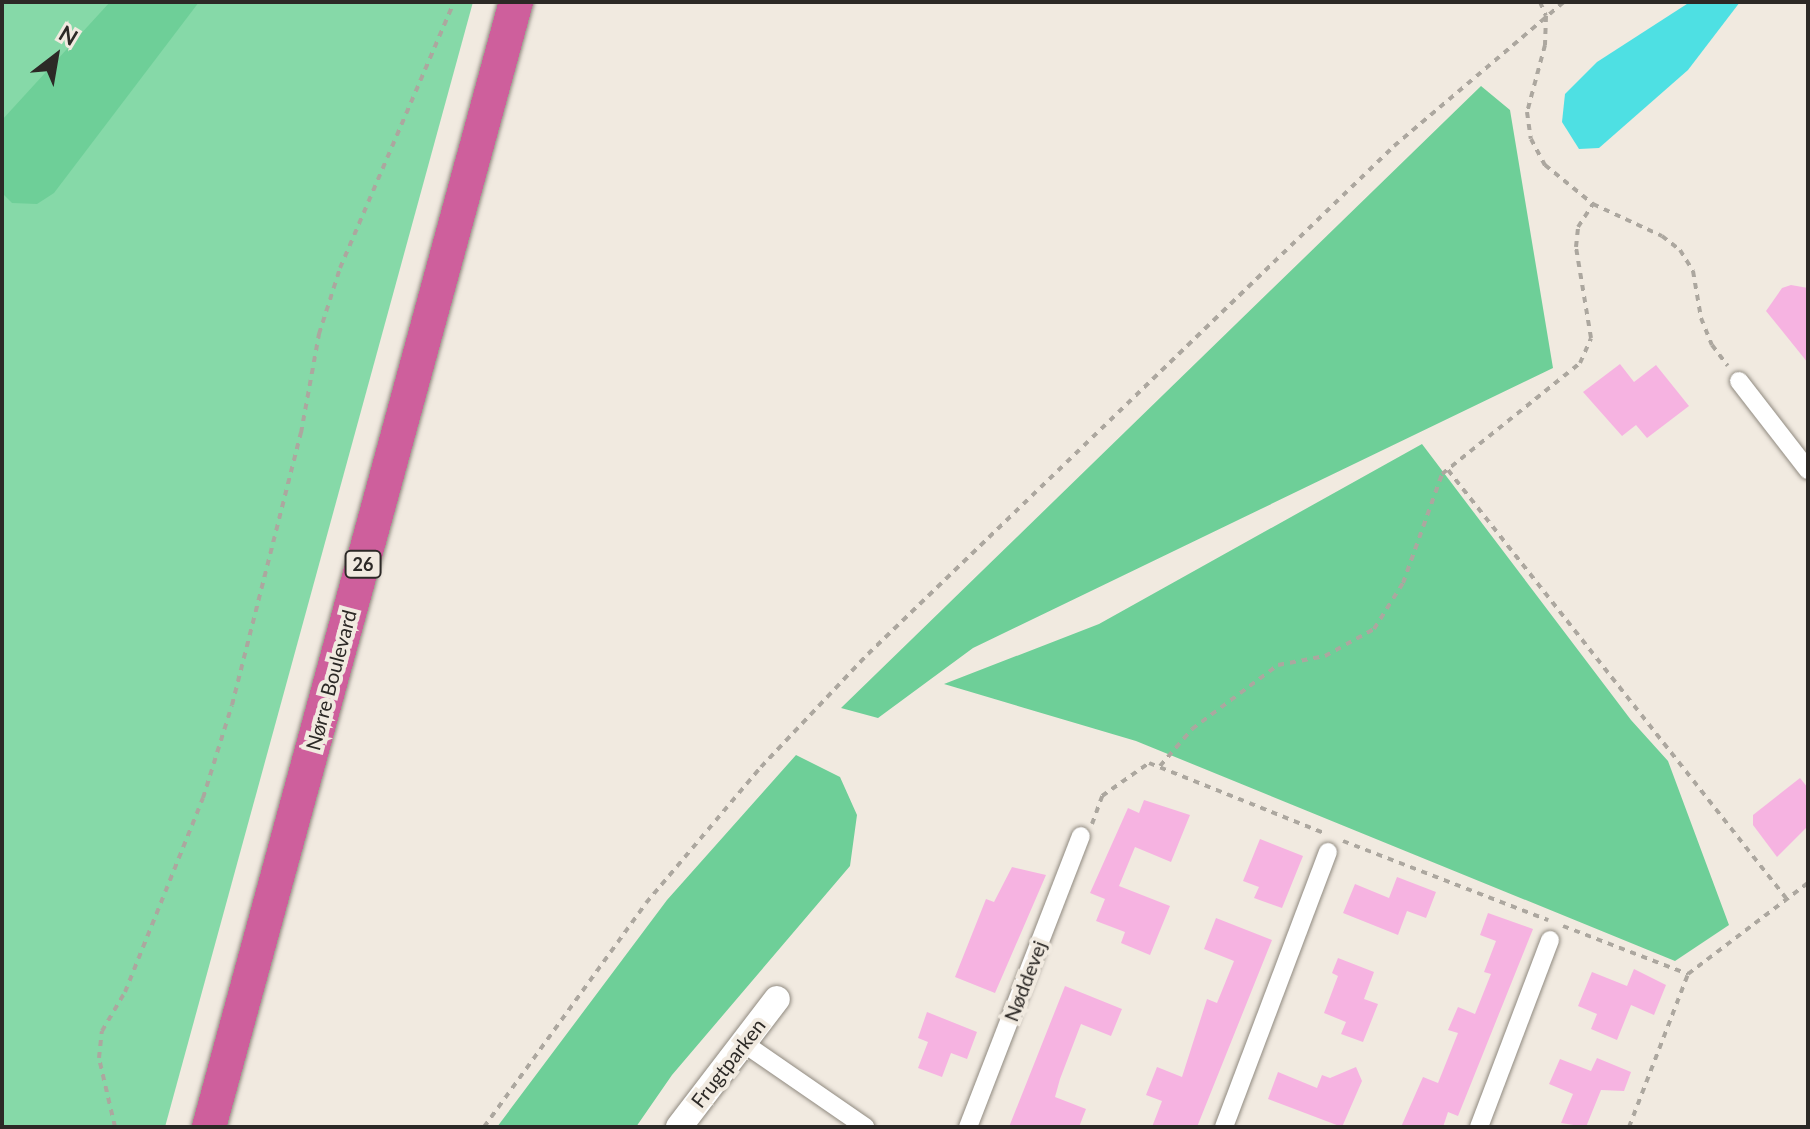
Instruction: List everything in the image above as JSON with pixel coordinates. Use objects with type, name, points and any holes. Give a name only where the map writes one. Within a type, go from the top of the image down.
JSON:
[{"type":"highway","name":"Nørre Boulevard","points":[[209,1127],[516,2]]},
{"type":"street","points":[[1739,381],[1808,470]]},
{"type":"street","name":"Nøddevej","points":[[968,1127],[1081,836]]},
{"type":"street","points":[[1224,1127],[1328,852]]},
{"type":"street","points":[[1479,1127],[1550,940]]},
{"type":"street","name":"Frugtparken","points":[[679,1127],[777,999]]},
{"type":"street","points":[[742,1042],[865,1127]]},
{"type":"path","points":[[115,1127],[99,1058],[102,1031],[125,992],[203,798],[224,732],[301,433],[319,334],[340,268],[454,2]]},
{"type":"path","points":[[1540,2],[1546,16],[1545,45],[1527,112],[1531,139],[1545,165],[1593,204],[1680,250],[1693,271],[1701,318],[1712,345],[1739,381]]},
{"type":"path","points":[[484,1127],[646,903],[761,767],[857,666],[1394,146],[1564,2]]},
{"type":"path","points":[[1160,766],[1192,729],[1278,665],[1325,656],[1374,629],[1403,583],[1439,480],[1580,363],[1591,338],[1576,247],[1578,227],[1593,204]]},
{"type":"path","points":[[1448,470],[1786,898]]},
{"type":"path","points":[[1081,836],[1089,834],[1102,796],[1149,763],[1688,974]]},
{"type":"path","points":[[1629,1127],[1688,974],[1808,883]]},
{"type":"green space","points":[[2,2],[473,2],[165,1127],[2,1127]]},
{"type":"green space","points":[[110,2],[199,2],[54,193],[37,204],[12,203],[2,193],[2,120]]},
{"type":"green space","points":[[1481,86],[1510,110],[1553,368],[973,648],[878,718],[841,708]]},
{"type":"green space","points":[[1422,444],[1631,720],[1668,761],[1729,925],[1675,961],[1136,741],[944,684],[1099,624]]},
{"type":"green space","points":[[796,755],[840,777],[857,815],[850,866],[672,1075],[636,1127],[497,1127],[667,900]]},
{"type":"water","points":[[1690,2],[1740,2],[1688,70],[1599,148],[1579,149],[1562,122],[1565,94],[1597,62]]},
{"type":"building","points":[[1791,285],[1808,288],[1808,363],[1766,311],[1782,288]]},
{"type":"building","points":[[1620,364],[1634,382],[1656,365],[1689,406],[1647,438],[1636,425],[1622,436],[1583,392]]},
{"type":"building","points":[[1800,778],[1808,788],[1808,826],[1777,857],[1753,825],[1753,815]]},
{"type":"building","points":[[1144,800],[1190,815],[1171,862],[1135,847],[1119,886],[1170,906],[1150,955],[1121,943],[1125,932],[1096,921],[1105,899],[1090,893],[1128,808],[1139,813]]},
{"type":"building","points":[[1260,839],[1303,856],[1282,908],[1254,898],[1259,887],[1243,881]]},
{"type":"building","points":[[1012,867],[1046,875],[995,993],[955,977],[986,899],[994,902]]},
{"type":"building","points":[[1397,877],[1436,892],[1426,918],[1407,911],[1398,935],[1343,913],[1355,884],[1389,898]]},
{"type":"building","points":[[1488,913],[1533,929],[1458,1116],[1448,1112],[1443,1127],[1401,1127],[1423,1077],[1438,1083],[1458,1033],[1448,1030],[1458,1007],[1475,1014],[1491,974],[1484,972],[1496,941],[1480,935]]},
{"type":"building","points":[[1216,918],[1272,940],[1197,1127],[1152,1127],[1162,1101],[1146,1095],[1157,1067],[1182,1077],[1207,999],[1217,1003],[1234,961],[1204,949]]},
{"type":"building","points":[[1338,958],[1374,972],[1364,999],[1378,1004],[1363,1042],[1341,1034],[1346,1022],[1324,1013],[1338,976],[1332,973]]},
{"type":"building","points":[[1634,969],[1666,985],[1654,1015],[1631,1005],[1617,1040],[1591,1029],[1597,1014],[1578,1006],[1592,972],[1627,986]]},
{"type":"building","points":[[1065,986],[1122,1009],[1111,1036],[1081,1024],[1060,1079],[1055,1097],[1086,1109],[1079,1127],[1009,1127]]},
{"type":"building","points":[[927,1012],[977,1032],[967,1059],[951,1053],[942,1077],[918,1068],[928,1042],[918,1038]]},
{"type":"building","points":[[1597,1058],[1631,1072],[1624,1091],[1601,1090],[1586,1127],[1561,1123],[1573,1094],[1549,1084],[1560,1059],[1591,1071]]},
{"type":"building","points":[[1356,1067],[1362,1081],[1342,1127],[1268,1099],[1278,1072],[1317,1088],[1322,1075],[1330,1078]]}]
